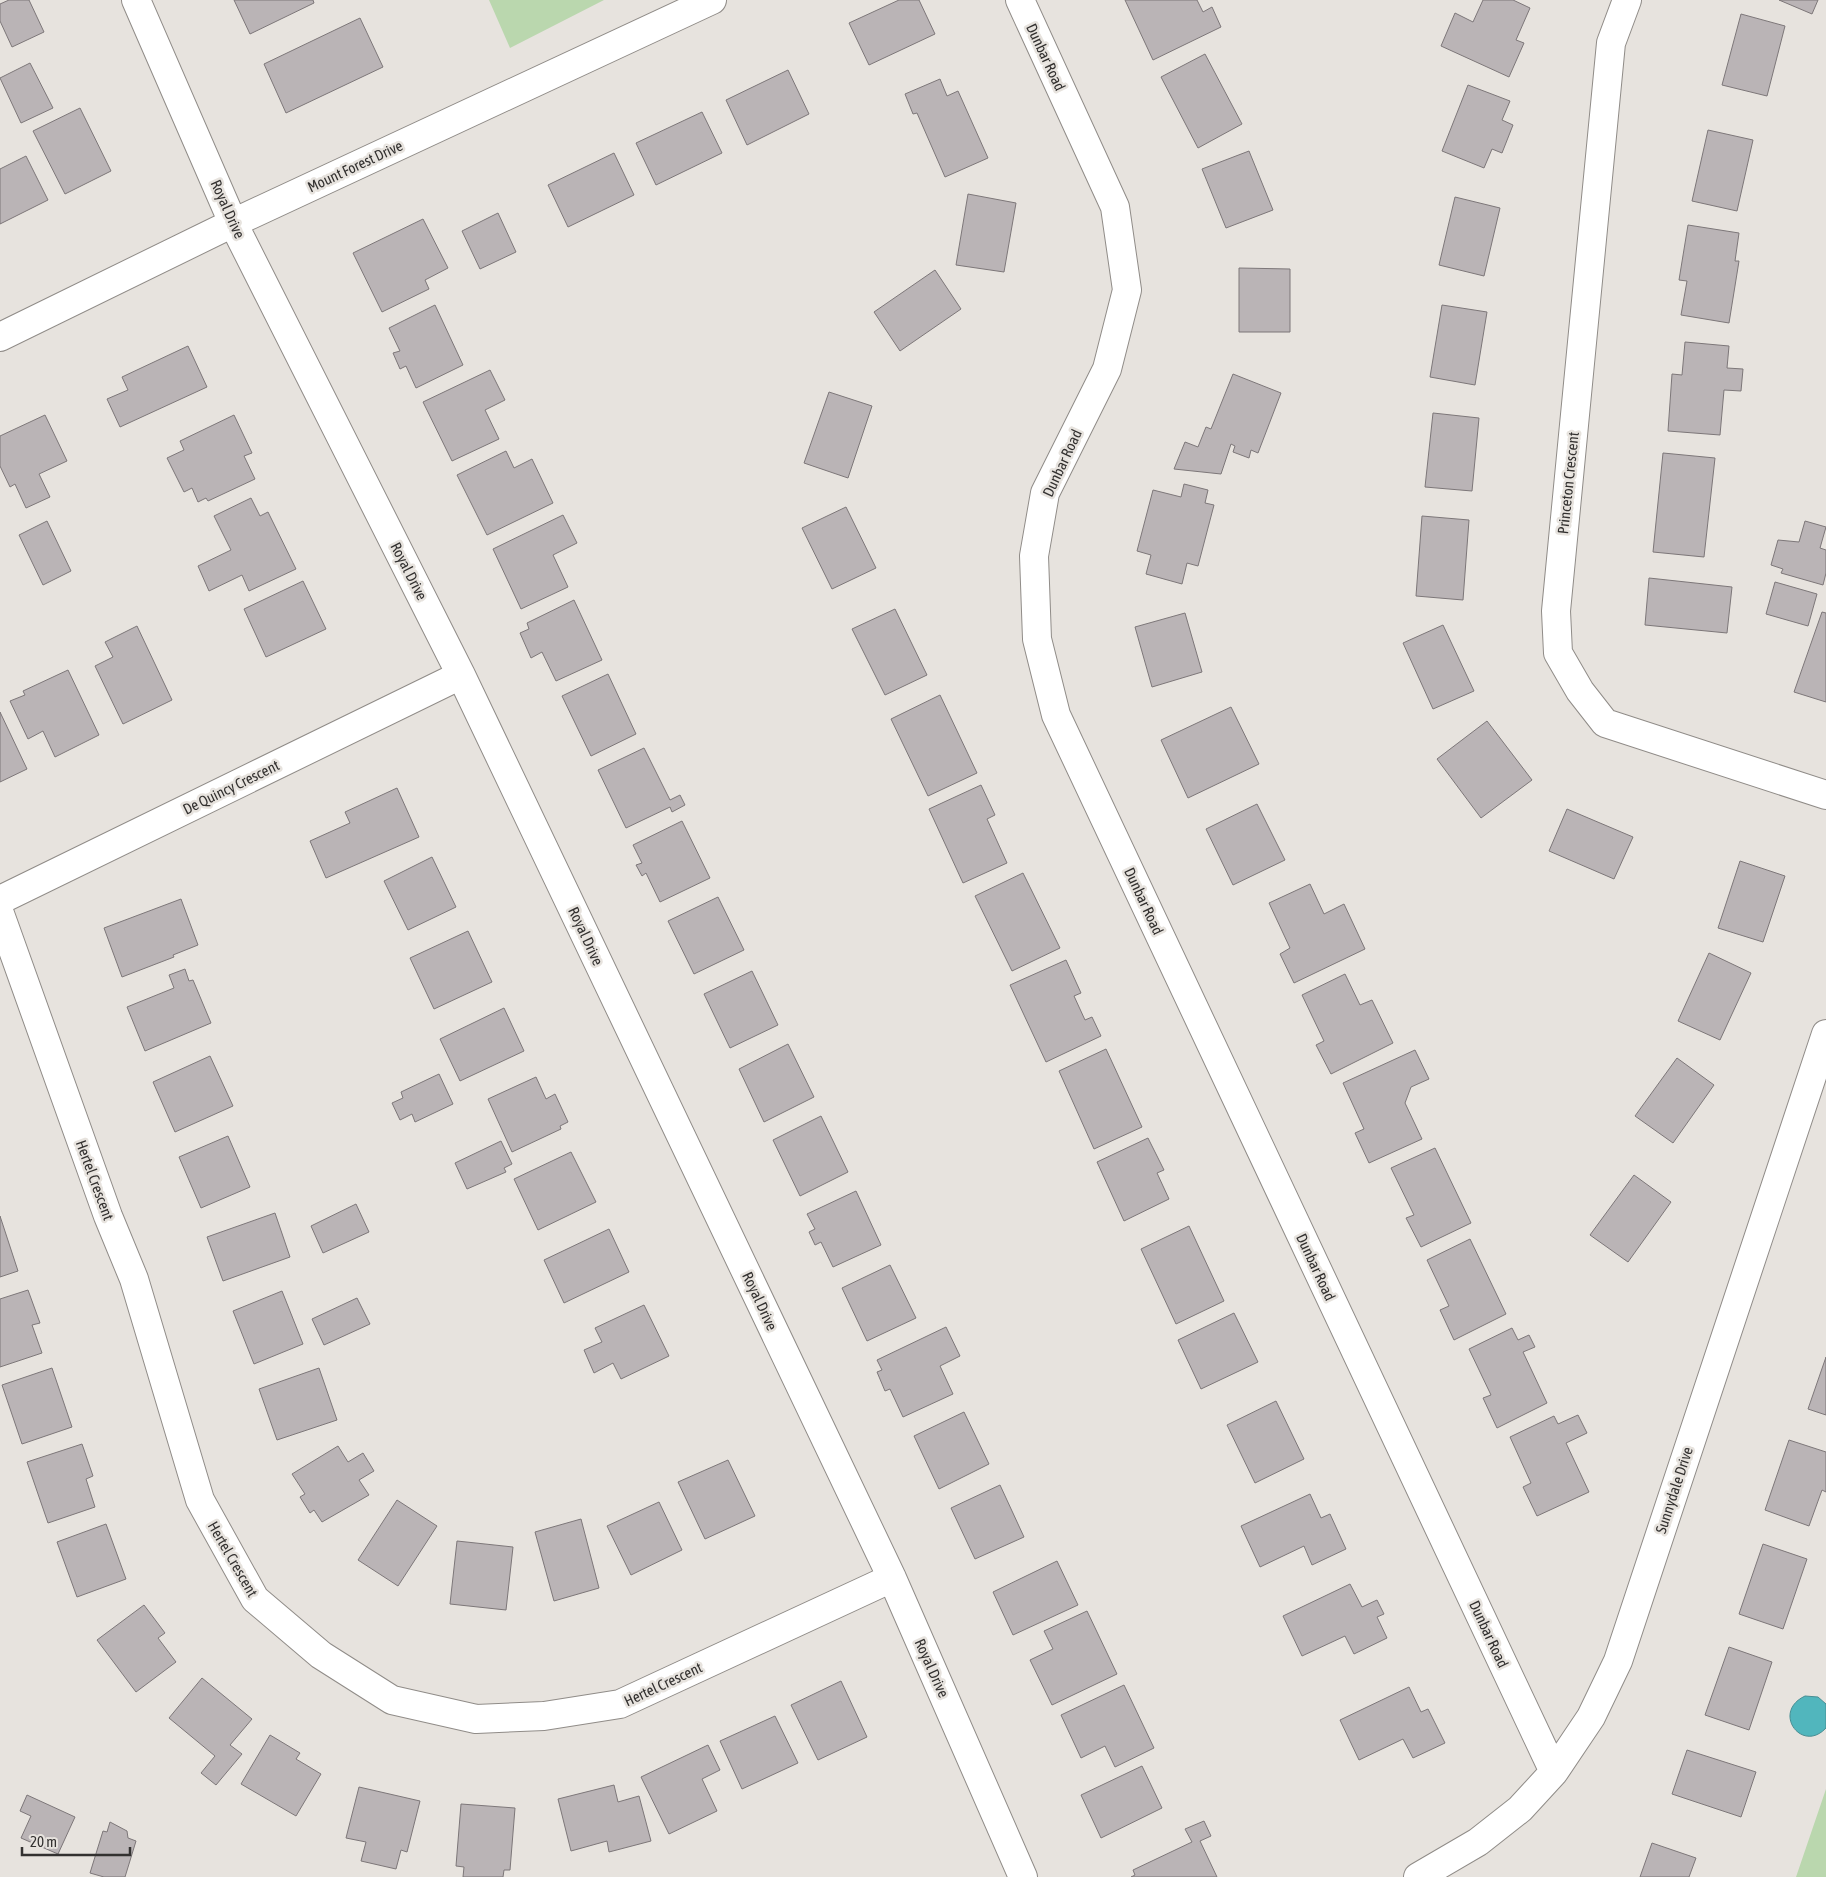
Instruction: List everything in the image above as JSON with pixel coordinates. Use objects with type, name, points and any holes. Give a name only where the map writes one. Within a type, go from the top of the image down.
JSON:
[{"type":"street","name":"Royal Drive","points":[[136,0],[233,223],[462,675],[892,1578],[1023,1877]]},
{"type":"street","name":"Mount Forest Drive","points":[[0,337],[233,223],[712,0]]},
{"type":"street","name":"Dunbar Road","points":[[1020,0],[1115,207],[1127,290],[1107,369],[1045,493],[1034,556],[1037,639],[1056,715],[1554,1772]]},
{"type":"street","name":"Princeton Crescent","points":[[1627,0],[1611,43],[1556,611],[1558,653],[1580,692],[1606,723],[1826,795]]},
{"type":"street","name":"De Quincy Crescent","points":[[0,900],[462,675]]},
{"type":"street","name":"Hertel Crescent","points":[[0,914],[108,1216],[134,1279],[200,1500],[255,1599],[321,1655],[392,1700],[476,1719],[544,1716],[620,1704],[892,1578]]},
{"type":"street","name":"Sunnydale Drive","points":[[1418,1877],[1478,1842],[1520,1808],[1554,1772],[1591,1717],[1618,1661],[1826,1034]]},
{"type":"green space","points":[[489,0],[604,0],[510,48]]},
{"type":"green space","points":[[1826,1789],[1826,1877],[1796,1877]]},
{"type":"water","points":[[1805,1696],[1818,1697],[1826,1704],[1826,1728],[1817,1735],[1808,1736],[1800,1734],[1790,1720],[1791,1711],[1795,1703]]},
{"type":"building","points":[[9,0],[29,0],[44,32],[12,47],[0,21],[0,4]]},
{"type":"building","points":[[234,0],[313,0],[314,3],[250,34]]},
{"type":"building","points":[[899,0],[919,0],[935,34],[869,65],[849,23]]},
{"type":"building","points":[[1125,0],[1197,0],[1203,12],[1212,7],[1221,27],[1153,60]]},
{"type":"building","points":[[1483,0],[1513,0],[1530,8],[1516,40],[1524,43],[1509,77],[1441,46],[1455,13],[1473,22]]},
{"type":"building","points":[[1779,0],[1818,0],[1812,14]]},
{"type":"building","points":[[1741,14],[1785,26],[1767,96],[1722,85]]},
{"type":"building","points":[[360,18],[383,67],[286,113],[264,64]]},
{"type":"building","points":[[1205,54],[1242,124],[1198,148],[1161,77]]},
{"type":"building","points":[[30,63],[53,108],[21,123],[0,78]]},
{"type":"building","points":[[788,70],[809,114],[747,145],[726,100]]},
{"type":"building","points":[[940,79],[947,96],[958,91],[988,158],[945,177],[917,113],[913,114],[905,94]]},
{"type":"building","points":[[1468,85],[1510,101],[1502,120],[1513,125],[1502,153],[1492,149],[1484,168],[1442,151]]},
{"type":"building","points":[[80,108],[111,171],[65,194],[33,131]]},
{"type":"building","points":[[702,112],[722,153],[656,185],[636,143]]},
{"type":"building","points":[[1708,130],[1753,140],[1737,211],[1692,201]]},
{"type":"building","points":[[1249,151],[1273,210],[1226,228],[1202,169]]},
{"type":"building","points":[[614,153],[634,195],[568,227],[548,185]]},
{"type":"building","points":[[26,156],[48,200],[0,224],[0,169]]},
{"type":"building","points":[[968,194],[1016,203],[1004,272],[956,265]]},
{"type":"building","points":[[1455,197],[1500,208],[1484,276],[1439,265]]},
{"type":"building","points":[[498,213],[516,252],[480,269],[462,231]]},
{"type":"building","points":[[423,219],[448,268],[425,280],[429,289],[382,312],[353,253]]},
{"type":"building","points":[[1688,225],[1739,233],[1735,261],[1739,261],[1729,323],[1681,315],[1687,281],[1679,280]]},
{"type":"building","points":[[1239,268],[1290,269],[1290,332],[1239,332]]},
{"type":"building","points":[[935,270],[961,309],[900,351],[874,312]]},
{"type":"building","points":[[435,305],[463,365],[416,388],[406,366],[400,369],[393,353],[400,351],[389,328]]},
{"type":"building","points":[[1442,305],[1487,312],[1475,385],[1430,377]]},
{"type":"building","points":[[1685,342],[1729,346],[1727,368],[1743,369],[1741,391],[1724,390],[1720,435],[1668,431],[1672,374],[1682,375]]},
{"type":"building","points":[[188,346],[207,387],[120,427],[107,399],[128,390],[122,377]]},
{"type":"building","points":[[490,370],[505,400],[485,410],[499,439],[452,461],[423,402]]},
{"type":"building","points":[[1233,374],[1281,393],[1258,453],[1251,450],[1249,458],[1233,452],[1235,446],[1231,444],[1221,474],[1174,469],[1185,442],[1198,447],[1206,427],[1211,429]]},
{"type":"building","points":[[829,392],[872,406],[848,478],[804,463]]},
{"type":"building","points":[[1433,413],[1479,418],[1472,491],[1425,487]]},
{"type":"building","points":[[45,415],[67,461],[39,474],[50,497],[26,508],[15,484],[10,487],[0,466],[0,436]]},
{"type":"building","points":[[234,415],[252,453],[244,456],[255,479],[208,501],[206,498],[198,502],[192,488],[184,492],[167,458],[184,450],[180,441]]},
{"type":"building","points":[[506,451],[514,468],[532,459],[553,503],[487,535],[457,475]]},
{"type":"building","points":[[1663,453],[1715,458],[1704,557],[1653,552]]},
{"type":"building","points":[[1184,484],[1208,490],[1205,503],[1214,505],[1198,566],[1187,563],[1182,584],[1146,574],[1151,555],[1137,551],[1153,490],[1181,497]]},
{"type":"building","points":[[251,498],[260,516],[268,512],[296,569],[249,591],[242,575],[209,591],[198,566],[231,550],[214,516]]},
{"type":"building","points":[[846,507],[876,568],[832,589],[802,528]]},
{"type":"building","points":[[563,515],[577,543],[553,555],[568,587],[521,609],[493,549]]},
{"type":"building","points":[[1422,516],[1469,520],[1463,600],[1416,596]]},
{"type":"building","points":[[47,521],[71,571],[43,585],[19,535]]},
{"type":"building","points":[[1805,521],[1826,527],[1820,548],[1826,550],[1826,573],[1823,585],[1781,573],[1783,569],[1771,565],[1778,540],[1799,542]]},
{"type":"building","points":[[1649,578],[1732,587],[1727,633],[1645,625]]},
{"type":"building","points":[[303,581],[326,629],[266,657],[244,609]]},
{"type":"building","points":[[1775,582],[1817,594],[1808,626],[1766,614]]},
{"type":"building","points":[[574,600],[602,660],[556,681],[542,652],[531,658],[520,633],[529,629],[527,623]]},
{"type":"building","points":[[895,609],[927,675],[885,695],[852,629]]},
{"type":"building","points":[[1822,612],[1826,613],[1826,702],[1794,692]]},
{"type":"building","points":[[1185,613],[1202,672],[1152,687],[1135,627]]},
{"type":"building","points":[[1443,625],[1474,691],[1433,709],[1403,643]]},
{"type":"building","points":[[137,626],[172,700],[123,724],[95,666],[113,657],[105,642]]},
{"type":"building","points":[[68,670],[99,735],[55,757],[43,731],[28,739],[10,701],[25,695],[23,691]]},
{"type":"building","points":[[608,674],[636,734],[591,756],[562,696]]},
{"type":"building","points":[[940,695],[977,773],[928,796],[891,719]]},
{"type":"building","points":[[1231,707],[1259,764],[1188,798],[1161,740]]},
{"type":"building","points":[[0,712],[27,769],[0,782]]},
{"type":"building","points":[[1487,721],[1532,780],[1481,818],[1437,759]]},
{"type":"building","points":[[644,748],[670,800],[680,795],[685,805],[672,812],[670,807],[626,828],[598,770]]},
{"type":"building","points":[[981,785],[995,815],[987,819],[1007,863],[963,883],[929,809]]},
{"type":"building","points":[[397,788],[419,837],[326,878],[310,841],[350,823],[345,812]]},
{"type":"building","points":[[1257,804],[1285,860],[1233,885],[1206,829]]},
{"type":"building","points":[[1567,809],[1633,837],[1614,879],[1549,851]]},
{"type":"building","points":[[682,821],[710,878],[660,902],[646,873],[642,876],[636,865],[642,863],[633,845]]},
{"type":"building","points":[[432,857],[456,907],[408,930],[384,881]]},
{"type":"building","points":[[1740,861],[1785,876],[1763,942],[1718,928]]},
{"type":"building","points":[[1023,873],[1060,948],[1012,971],[975,896]]},
{"type":"building","points":[[1310,884],[1324,914],[1344,904],[1365,949],[1294,983],[1280,954],[1290,948],[1269,903]]},
{"type":"building","points":[[718,897],[744,950],[694,974],[668,921]]},
{"type":"building","points":[[181,899],[198,945],[173,955],[174,957],[122,977],[104,928]]},
{"type":"building","points":[[468,931],[492,982],[434,1009],[410,958]]},
{"type":"building","points":[[1709,953],[1751,973],[1720,1040],[1678,1021]]},
{"type":"building","points":[[1066,960],[1081,993],[1074,996],[1085,1020],[1092,1017],[1101,1036],[1046,1062],[1010,985]]},
{"type":"building","points":[[185,969],[189,981],[193,980],[211,1023],[145,1051],[127,1007],[174,988],[169,975]]},
{"type":"building","points":[[752,971],[778,1025],[730,1048],[704,994]]},
{"type":"building","points":[[1345,974],[1360,1005],[1372,1000],[1393,1043],[1331,1074],[1316,1045],[1324,1041],[1302,995]]},
{"type":"building","points":[[504,1008],[524,1051],[460,1081],[440,1039]]},
{"type":"building","points":[[788,1044],[814,1097],[764,1122],[739,1069]]},
{"type":"building","points":[[1106,1049],[1142,1127],[1094,1149],[1059,1071]]},
{"type":"building","points":[[1415,1050],[1429,1079],[1411,1087],[1405,1103],[1422,1139],[1369,1163],[1355,1133],[1364,1129],[1343,1083]]},
{"type":"building","points":[[210,1056],[233,1106],[175,1132],[153,1082]]},
{"type":"building","points":[[1677,1058],[1714,1085],[1673,1143],[1635,1116]]},
{"type":"building","points":[[439,1074],[453,1104],[415,1122],[412,1114],[400,1120],[392,1103],[403,1098],[401,1092]]},
{"type":"building","points":[[536,1077],[546,1099],[555,1094],[568,1122],[560,1126],[561,1129],[512,1152],[488,1099]]},
{"type":"building","points":[[821,1116],[848,1172],[800,1196],[773,1140]]},
{"type":"building","points":[[228,1136],[250,1187],[201,1208],[179,1157]]},
{"type":"building","points":[[1148,1138],[1164,1170],[1157,1173],[1169,1199],[1124,1221],[1097,1162]]},
{"type":"building","points":[[501,1141],[512,1164],[504,1168],[506,1172],[467,1189],[455,1163]]},
{"type":"building","points":[[1435,1148],[1471,1223],[1421,1247],[1406,1218],[1414,1215],[1391,1168]]},
{"type":"building","points":[[571,1152],[596,1202],[538,1230],[514,1179]]},
{"type":"building","points":[[1634,1175],[1671,1202],[1628,1262],[1590,1235]]},
{"type":"building","points":[[856,1191],[881,1245],[833,1267],[821,1242],[815,1245],[809,1232],[815,1229],[807,1214]]},
{"type":"building","points":[[356,1204],[369,1232],[323,1253],[311,1226]]},
{"type":"building","points":[[275,1213],[290,1257],[223,1281],[207,1237]]},
{"type":"building","points":[[0,1216],[18,1271],[0,1277]]},
{"type":"building","points":[[1189,1226],[1224,1301],[1176,1324],[1141,1249]]},
{"type":"building","points":[[609,1229],[629,1272],[564,1303],[544,1260]]},
{"type":"building","points":[[1470,1239],[1506,1314],[1454,1340],[1440,1310],[1449,1306],[1427,1260]]},
{"type":"building","points":[[890,1265],[916,1318],[867,1341],[842,1288]]},
{"type":"building","points":[[28,1290],[40,1323],[32,1325],[42,1353],[0,1367],[0,1299]]},
{"type":"building","points":[[282,1291],[303,1344],[254,1364],[233,1311]]},
{"type":"building","points":[[357,1298],[370,1324],[324,1345],[312,1319]]},
{"type":"building","points":[[644,1305],[669,1356],[621,1379],[613,1363],[594,1373],[584,1350],[602,1342],[595,1328]]},
{"type":"building","points":[[1234,1313],[1258,1362],[1201,1389],[1178,1340]]},
{"type":"building","points":[[946,1327],[960,1356],[940,1366],[953,1394],[903,1417],[890,1389],[885,1391],[877,1372],[882,1370],[877,1360]]},
{"type":"building","points":[[1512,1328],[1518,1340],[1529,1335],[1535,1347],[1523,1352],[1547,1403],[1497,1428],[1483,1398],[1491,1395],[1469,1349]]},
{"type":"building","points":[[1826,1357],[1826,1415],[1808,1409]]},
{"type":"building","points":[[52,1368],[72,1427],[22,1444],[2,1385]]},
{"type":"building","points":[[319,1368],[337,1420],[277,1440],[259,1389]]},
{"type":"building","points":[[1276,1401],[1304,1459],[1255,1483],[1227,1425]]},
{"type":"building","points":[[964,1412],[989,1464],[939,1489],[914,1436]]},
{"type":"building","points":[[1578,1415],[1587,1433],[1566,1443],[1589,1492],[1537,1516],[1523,1487],[1531,1483],[1510,1437],[1554,1416],[1558,1424]]},
{"type":"building","points":[[1789,1440],[1826,1452],[1826,1492],[1822,1490],[1809,1526],[1765,1510]]},
{"type":"building","points":[[82,1444],[93,1476],[86,1479],[95,1507],[48,1523],[27,1462]]},
{"type":"building","points":[[338,1446],[348,1462],[363,1453],[374,1471],[359,1480],[369,1495],[322,1522],[314,1510],[310,1513],[300,1497],[305,1494],[292,1474]]},
{"type":"building","points":[[728,1460],[755,1516],[705,1539],[678,1482]]},
{"type":"building","points":[[1000,1485],[1024,1537],[975,1559],[951,1508]]},
{"type":"building","points":[[1310,1494],[1321,1518],[1330,1514],[1346,1549],[1312,1565],[1304,1546],[1260,1567],[1241,1526]]},
{"type":"building","points":[[397,1500],[437,1526],[398,1586],[358,1560]]},
{"type":"building","points":[[659,1502],[682,1550],[631,1575],[607,1526]]},
{"type":"building","points":[[581,1519],[599,1588],[554,1601],[535,1532]]},
{"type":"building","points":[[106,1524],[126,1579],[77,1597],[57,1542]]},
{"type":"building","points":[[457,1541],[513,1547],[506,1610],[450,1604]]},
{"type":"building","points":[[1763,1544],[1807,1559],[1783,1629],[1739,1614]]},
{"type":"building","points":[[1057,1561],[1078,1605],[1013,1635],[993,1592]]},
{"type":"building","points":[[1350,1584],[1362,1607],[1377,1600],[1384,1614],[1377,1617],[1387,1638],[1354,1654],[1345,1636],[1302,1656],[1283,1616]]},
{"type":"building","points":[[144,1605],[165,1633],[158,1638],[176,1662],[136,1692],[97,1640]]},
{"type":"building","points":[[1087,1611],[1117,1674],[1052,1705],[1030,1660],[1053,1649],[1044,1631]]},
{"type":"building","points":[[1729,1647],[1772,1662],[1749,1730],[1705,1715]]},
{"type":"building","points":[[202,1678],[252,1719],[230,1745],[242,1754],[216,1785],[201,1773],[215,1756],[169,1718]]},
{"type":"building","points":[[841,1681],[867,1737],[818,1760],[791,1705]]},
{"type":"building","points":[[1124,1685],[1154,1748],[1115,1767],[1105,1746],[1081,1758],[1061,1715]]},
{"type":"building","points":[[1409,1687],[1421,1712],[1428,1709],[1445,1743],[1413,1758],[1403,1739],[1359,1760],[1340,1720]]},
{"type":"building","points":[[775,1716],[798,1763],[742,1789],[720,1741]]},
{"type":"building","points":[[270,1735],[300,1753],[296,1759],[321,1774],[296,1816],[241,1784]]},
{"type":"building","points":[[708,1745],[720,1770],[702,1779],[717,1811],[669,1834],[641,1777]]},
{"type":"building","points":[[1687,1750],[1756,1772],[1741,1817],[1672,1794]]},
{"type":"building","points":[[1142,1766],[1162,1808],[1101,1838],[1081,1795]]},
{"type":"building","points":[[614,1785],[618,1802],[639,1796],[651,1841],[609,1852],[607,1841],[571,1851],[558,1799]]},
{"type":"building","points":[[359,1787],[420,1801],[407,1852],[401,1850],[396,1869],[361,1861],[366,1842],[346,1838]]},
{"type":"building","points":[[27,1795],[75,1817],[58,1854],[21,1838],[31,1816],[20,1811]]},
{"type":"building","points":[[461,1804],[515,1808],[510,1870],[504,1870],[503,1877],[463,1877],[464,1867],[456,1866]]},
{"type":"building","points":[[1204,1821],[1211,1836],[1200,1841],[1217,1877],[1131,1877],[1135,1875],[1133,1870],[1192,1842],[1185,1829]]},
{"type":"building","points":[[110,1822],[127,1831],[128,1838],[136,1841],[125,1877],[104,1877],[90,1873],[103,1831],[107,1832]]},
{"type":"building","points":[[1652,1843],[1696,1858],[1689,1877],[1640,1877]]}]
